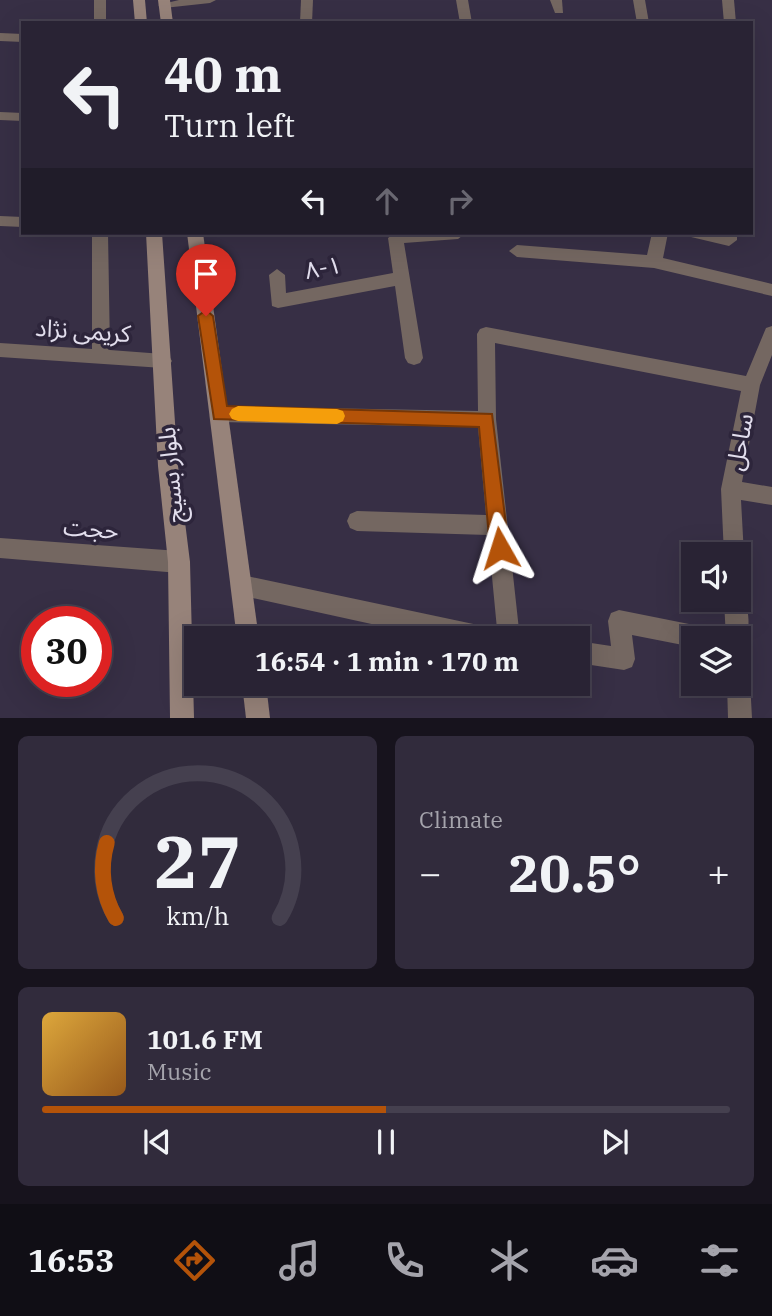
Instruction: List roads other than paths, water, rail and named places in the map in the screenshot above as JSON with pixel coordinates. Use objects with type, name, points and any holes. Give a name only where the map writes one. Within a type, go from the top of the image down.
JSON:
[{"type":"main road","points":[[139,0],[141,21]]},
{"type":"main road","points":[[164,3],[167,21]]},
{"type":"main road","name":"بلوار بسیج","points":[[154,235],[169,466],[179,562],[182,718]]},
{"type":"main road","points":[[195,235],[247,626]]},
{"type":"main road","points":[[255,696],[258,718]]},
{"type":"street","points":[[100,0],[100,21]]},
{"type":"street","points":[[164,3],[210,0]]},
{"type":"street","points":[[306,21],[307,0]]},
{"type":"street","points":[[462,0],[466,21]]},
{"type":"street","points":[[639,0],[643,21]]},
{"type":"street","points":[[728,0],[730,21]]},
{"type":"street","points":[[0,37],[21,38]]},
{"type":"street","points":[[0,116],[21,117]]},
{"type":"street","points":[[0,221],[21,222]]},
{"type":"street","points":[[100,235],[101,356]]},
{"type":"street","points":[[414,358],[396,238],[433,235]]},
{"type":"street","points":[[654,262],[660,235]]},
{"type":"street","points":[[705,235],[729,240],[729,235]]},
{"type":"street","points":[[517,251],[654,262],[772,290]]},
{"type":"street","name":"۸-۱","points":[[277,275],[278,301],[402,278]]},
{"type":"street","name":"ساحل","points":[[733,542],[731,489],[751,385],[772,333]]},
{"type":"street","points":[[508,626],[486,419],[486,334],[751,385]]},
{"type":"street","name":"کریمی نژاد","points":[[0,350],[163,360]]},
{"type":"street","points":[[219,414],[486,419]]},
{"type":"street","points":[[731,489],[772,496]]},
{"type":"street","points":[[357,521],[498,525]]},
{"type":"street","name":"حجت","points":[[0,548],[179,562]]},
{"type":"street","points":[[242,586],[432,626]]},
{"type":"street","points":[[590,654],[624,659],[620,621],[681,633]]},
{"type":"street","points":[[739,696],[740,718]]}]
